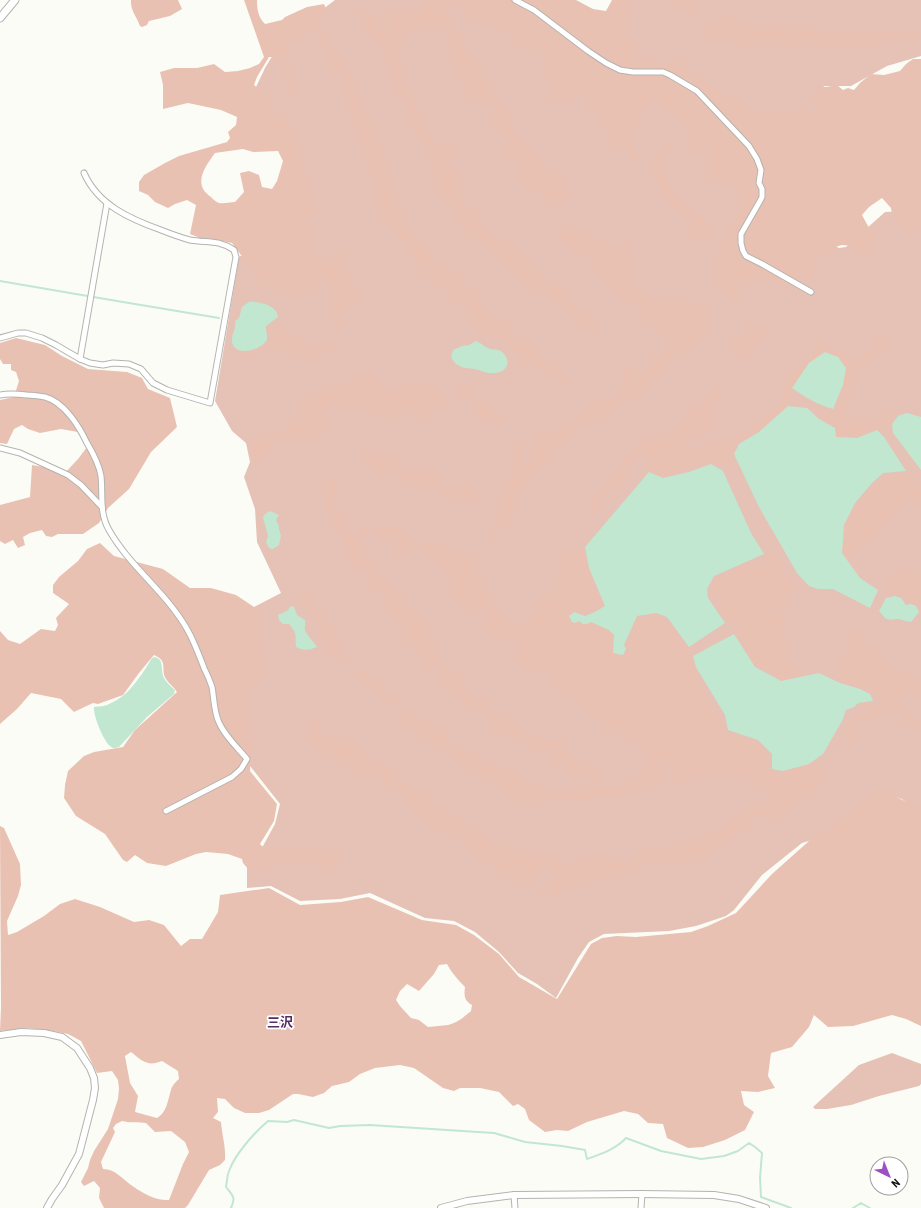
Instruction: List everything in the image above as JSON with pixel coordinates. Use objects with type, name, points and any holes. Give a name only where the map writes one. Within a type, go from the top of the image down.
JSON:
[{"type":"main road","points":[[0,18],[15,0]]},
{"type":"street","points":[[515,0],[534,10],[606,63],[620,70],[633,72],[663,72],[697,91],[749,146],[757,159],[760,170],[762,197],[741,234],[743,251],[746,256],[811,292]]},
{"type":"street","points":[[0,338],[18,333],[26,333],[42,338],[80,359],[103,365],[129,364],[141,369],[153,383],[167,390],[210,403],[236,257],[234,250],[227,245],[218,242],[197,241],[175,237],[128,217],[107,203],[87,180],[84,173]]},
{"type":"street","points":[[80,359],[107,203]]},
{"type":"street","points":[[0,395],[25,394],[47,397],[68,413],[79,427],[95,456],[100,475],[102,507],[108,528],[124,554],[163,595],[188,630],[212,686],[217,719],[247,759],[241,769],[232,777],[166,811]]},
{"type":"street","points":[[0,448],[20,453],[68,475],[81,485],[102,507]]},
{"type":"street","points":[[0,1035],[21,1032],[62,1037],[76,1048],[90,1068],[94,1078],[94,1100],[79,1154],[47,1208]]},
{"type":"street","points":[[641,1208],[642,1194]]},
{"type":"street","points":[[441,1208],[466,1201],[514,1195],[642,1194],[714,1195],[739,1199],[758,1207],[766,1208]]},
{"type":"street","points":[[514,1195],[515,1208]]},
{"type":"shaded area","points":[[131,0],[178,0],[182,9],[170,16],[149,21],[147,25],[142,27],[140,26],[133,10]]},
{"type":"shaded area","points":[[244,0],[257,0],[258,13],[265,24],[282,20],[285,17],[307,7],[324,4],[327,11],[314,30],[295,37],[288,43],[287,50],[288,59],[291,65],[290,70],[292,74],[292,81],[299,91],[299,102],[289,92],[285,74],[280,69],[280,55],[269,57],[254,85],[264,93],[268,101],[282,117],[289,119],[296,136],[303,173],[310,184],[314,198],[315,209],[308,220],[303,221],[310,229],[314,241],[310,254],[316,259],[327,264],[334,252],[339,249],[342,250],[344,264],[347,268],[351,281],[363,292],[363,297],[354,306],[342,310],[343,325],[337,327],[332,325],[329,317],[334,300],[329,292],[330,285],[327,280],[320,279],[315,285],[314,292],[303,293],[300,296],[293,296],[267,288],[256,280],[252,272],[251,265],[244,259],[232,243],[200,238],[190,234],[196,205],[187,200],[168,208],[155,202],[148,195],[139,191],[139,182],[144,175],[179,156],[227,142],[230,138],[228,132],[236,125],[237,117],[221,110],[188,103],[163,109],[163,85],[160,72],[174,68],[197,68],[214,64],[225,72],[238,71],[259,64],[264,57]],"holes":[[[243,149],[253,152],[278,151],[283,161],[277,181],[272,189],[262,187],[259,175],[249,171],[240,173],[244,192],[235,202],[219,203],[205,192],[202,187],[202,175],[207,164],[215,153]]]},
{"type":"shaded area","points":[[335,0],[510,0],[600,24],[620,0],[921,0],[921,56],[887,66],[851,86],[824,86],[821,90],[827,241],[839,248],[846,247],[885,212],[908,211],[921,199],[921,812],[902,799],[886,795],[849,829],[802,843],[762,875],[734,910],[726,916],[696,926],[669,931],[604,934],[589,942],[578,958],[556,998],[537,984],[518,973],[499,952],[475,932],[454,921],[425,918],[370,893],[340,899],[300,901],[271,886],[247,888],[247,862],[263,846],[275,824],[280,804],[228,738],[250,609],[281,593],[257,542],[255,509],[244,477],[250,462],[246,443],[232,431],[215,401],[239,257],[300,222],[308,206],[256,87],[265,68],[282,40]]},
{"type":"shaded area","points":[[428,0],[576,0],[593,9],[606,11],[612,0],[626,0],[628,5],[634,9],[634,11],[627,14],[627,30],[618,34],[618,37],[632,38],[637,47],[635,60],[645,57],[658,58],[664,66],[674,59],[681,59],[687,72],[696,74],[704,84],[718,89],[722,93],[736,97],[755,113],[775,114],[789,111],[794,113],[797,106],[801,106],[811,113],[816,107],[809,96],[814,88],[819,86],[826,87],[837,85],[843,90],[848,88],[854,90],[871,74],[884,75],[900,71],[913,59],[921,59],[921,226],[916,232],[909,233],[892,215],[891,208],[882,198],[869,207],[862,215],[868,226],[875,233],[875,236],[871,247],[862,260],[857,256],[852,246],[842,245],[835,247],[829,253],[820,256],[812,264],[815,271],[811,278],[782,285],[757,279],[752,280],[742,284],[739,295],[731,299],[725,298],[721,287],[715,284],[717,271],[716,263],[727,230],[734,215],[741,209],[741,203],[736,198],[736,192],[727,184],[716,182],[714,177],[710,179],[707,178],[709,155],[707,152],[702,149],[689,152],[670,151],[665,160],[665,170],[672,193],[681,194],[683,196],[683,202],[708,223],[718,238],[716,241],[709,237],[708,242],[702,244],[686,233],[687,228],[692,223],[663,197],[651,171],[655,151],[670,145],[675,148],[679,148],[689,145],[690,137],[685,131],[683,123],[657,103],[651,103],[645,106],[642,115],[642,122],[633,131],[633,144],[635,151],[641,156],[643,161],[642,162],[639,158],[633,160],[628,155],[623,143],[617,151],[608,143],[607,136],[603,133],[601,128],[601,115],[586,107],[584,91],[577,94],[576,102],[569,104],[564,98],[551,103],[554,90],[552,82],[543,75],[544,56],[538,48],[531,49],[513,45],[510,43],[510,33],[500,29],[496,24],[485,28],[479,22],[471,18],[464,8],[455,2],[446,12],[450,24],[457,35],[464,41],[467,48],[476,57],[484,78],[491,80],[499,103],[511,113],[513,122],[512,128],[518,138],[535,152],[543,167],[551,175],[558,171],[571,196],[552,208],[545,202],[542,193],[530,191],[516,177],[518,169],[516,159],[512,158],[508,160],[501,157],[504,150],[508,147],[507,142],[491,122],[494,108],[488,101],[477,101],[466,95],[447,46],[447,35],[438,25],[421,27],[408,32],[397,49],[400,58],[400,65],[406,71],[403,84],[409,90],[429,128],[431,137],[438,146],[450,141],[457,152],[453,155],[449,167],[460,173],[460,192],[462,199],[473,208],[489,230],[497,238],[504,243],[516,245],[524,259],[540,276],[547,282],[563,286],[568,294],[571,305],[594,317],[598,330],[586,332],[574,321],[566,309],[559,306],[554,300],[543,293],[529,288],[506,270],[496,253],[484,248],[480,238],[471,239],[455,219],[452,211],[452,202],[445,203],[436,189],[430,152],[404,118],[406,110],[403,100],[396,94],[384,57],[374,37],[372,39],[368,39],[367,37],[364,27],[366,19],[357,15],[357,11],[361,9],[376,15],[381,24],[387,23],[392,9],[404,10],[419,8]]},
{"type":"shaded area","points":[[673,0],[693,0],[698,9],[695,16],[691,17],[684,7],[681,8],[676,5]]},
{"type":"shaded area","points":[[723,11],[728,15],[731,22],[748,23],[753,27],[787,25],[795,28],[802,25],[824,33],[835,34],[851,31],[857,34],[862,33],[865,29],[878,31],[900,29],[902,34],[914,29],[920,34],[920,42],[904,40],[890,44],[881,40],[874,46],[870,47],[862,45],[853,48],[821,50],[813,48],[813,39],[809,37],[804,45],[787,46],[780,44],[774,45],[766,42],[751,47],[730,44],[724,39],[715,38],[706,41],[702,40],[699,31],[703,25],[708,23],[713,25],[718,23],[719,21],[716,15]]},
{"type":"shaded area","points":[[322,32],[330,35],[332,48],[345,63],[344,69],[355,78],[353,86],[360,94],[365,114],[376,126],[376,136],[382,145],[389,170],[393,195],[398,206],[408,219],[406,228],[424,242],[431,251],[432,256],[427,267],[425,282],[418,275],[419,267],[410,258],[408,251],[395,230],[380,216],[380,207],[375,197],[373,179],[369,173],[359,138],[354,133],[354,117],[349,109],[349,98],[341,79],[326,64],[328,50],[317,39]]},
{"type":"shaded area","points":[[574,226],[595,235],[607,247],[631,244],[631,272],[635,283],[639,288],[649,296],[661,300],[666,301],[670,298],[679,302],[685,301],[686,307],[691,306],[693,301],[698,304],[702,299],[707,301],[709,307],[706,315],[707,323],[710,326],[700,341],[687,351],[675,355],[668,362],[659,376],[635,397],[627,399],[619,404],[618,407],[603,416],[577,427],[568,440],[556,446],[551,452],[546,464],[532,472],[524,488],[519,492],[516,501],[517,508],[513,525],[497,532],[492,540],[488,538],[488,535],[496,528],[500,500],[506,488],[505,481],[511,478],[513,458],[512,449],[524,437],[526,443],[520,466],[524,469],[533,454],[535,447],[532,443],[535,434],[557,433],[564,424],[572,424],[575,422],[577,418],[598,401],[615,398],[622,387],[622,377],[624,371],[631,368],[638,369],[637,372],[632,374],[633,378],[637,380],[648,371],[652,357],[661,356],[668,347],[669,341],[662,337],[654,325],[639,325],[635,321],[641,306],[638,301],[631,304],[620,300],[617,293],[593,269],[593,262],[564,244],[559,236],[565,227]]},
{"type":"shaded area","points":[[438,261],[444,262],[465,278],[466,286],[473,292],[477,291],[484,296],[482,300],[484,310],[497,315],[513,328],[518,341],[526,339],[531,342],[537,357],[544,361],[547,360],[560,371],[564,377],[571,379],[572,385],[562,384],[536,367],[516,364],[516,360],[519,356],[510,348],[495,338],[479,333],[470,321],[471,315],[466,310],[460,308],[439,288],[429,282],[432,270]]},
{"type":"shaded area","points":[[249,302],[258,302],[271,307],[277,313],[278,317],[266,326],[267,338],[263,344],[255,349],[244,351],[233,345],[232,336],[235,321],[239,318],[242,307]]},
{"type":"shaded area","points":[[762,324],[766,333],[761,337],[757,346],[748,354],[747,358],[744,361],[740,360],[736,357],[735,350],[729,342],[734,340],[734,336],[741,337],[747,335],[747,329],[750,326],[753,327]]},
{"type":"shaded area","points":[[276,325],[281,326],[286,330],[287,335],[299,338],[311,347],[321,346],[323,340],[330,340],[333,345],[327,353],[310,359],[301,359],[298,355],[280,349],[271,348],[263,349],[263,354],[253,358],[246,356],[244,358],[238,357],[236,353],[237,351],[245,352],[254,350],[266,344],[269,339],[268,328]]},
{"type":"shaded area","points":[[886,332],[889,332],[890,334],[887,339],[889,341],[884,345],[883,351],[875,353],[877,357],[876,360],[870,362],[865,367],[862,366],[854,370],[857,373],[856,378],[849,402],[845,407],[846,415],[853,419],[860,417],[863,422],[867,418],[870,418],[874,424],[879,424],[878,417],[881,411],[889,411],[892,417],[900,418],[894,425],[892,423],[881,431],[873,430],[866,433],[866,437],[861,439],[848,435],[837,435],[833,425],[821,419],[817,415],[817,411],[824,413],[830,409],[844,371],[845,365],[840,360],[833,357],[795,387],[795,392],[792,393],[789,403],[768,422],[734,446],[732,451],[734,465],[726,466],[710,461],[698,464],[678,473],[659,476],[645,469],[647,461],[646,455],[641,454],[639,460],[626,470],[625,480],[607,493],[598,510],[589,515],[588,511],[591,496],[598,494],[602,488],[608,486],[611,476],[617,473],[617,469],[622,466],[628,453],[634,450],[642,437],[654,435],[661,427],[665,426],[665,431],[659,438],[659,442],[667,438],[671,434],[677,422],[689,412],[691,406],[701,402],[716,383],[720,386],[718,398],[713,404],[713,410],[716,411],[716,421],[710,432],[691,439],[686,445],[688,448],[701,447],[707,443],[720,440],[723,444],[727,443],[729,439],[744,433],[747,427],[753,422],[759,421],[764,417],[765,413],[772,410],[782,398],[782,375],[787,377],[796,370],[802,368],[810,360],[817,349],[816,341],[818,339],[830,349],[836,351],[839,350],[851,361],[860,354],[868,353],[874,346],[873,339]]},
{"type":"shaded area","points":[[16,338],[45,345],[62,356],[88,369],[127,372],[142,378],[148,389],[170,398],[177,427],[151,452],[129,489],[108,508],[99,523],[83,534],[58,534],[52,537],[46,536],[42,530],[30,533],[23,537],[25,545],[18,548],[13,540],[5,544],[0,541],[0,505],[30,497],[32,465],[44,467],[63,475],[87,447],[78,432],[61,429],[40,433],[28,429],[22,425],[14,429],[7,444],[0,443],[0,400],[14,397],[19,381],[16,372],[11,370],[11,364],[3,364],[0,359],[0,343]]},
{"type":"shaded area","points":[[476,341],[490,349],[502,352],[507,359],[507,366],[505,369],[498,372],[489,373],[475,369],[463,368],[456,364],[451,357],[453,350]]},
{"type":"shaded area","points":[[825,352],[838,357],[846,368],[843,385],[833,409],[802,395],[792,388],[809,363]]},
{"type":"shaded area","points":[[375,373],[378,380],[378,386],[381,388],[390,389],[402,385],[408,386],[425,382],[429,388],[440,390],[446,400],[443,406],[432,410],[425,418],[415,422],[409,418],[407,409],[401,411],[393,418],[385,419],[382,415],[374,417],[368,415],[371,408],[366,403],[359,411],[346,409],[341,405],[336,408],[331,405],[326,409],[327,415],[330,419],[327,434],[323,437],[317,436],[309,442],[299,438],[291,438],[276,442],[274,448],[266,454],[260,466],[256,469],[249,445],[250,440],[284,429],[291,420],[300,417],[296,412],[302,399],[315,394],[322,389],[336,385],[356,376]]},
{"type":"shaded area","points":[[466,384],[473,386],[474,393],[471,396],[460,400],[455,397],[455,391]]},
{"type":"shaded area","points":[[483,396],[492,408],[503,413],[504,422],[496,427],[492,425],[489,420],[476,417],[474,408],[476,399]]},
{"type":"shaded area","points":[[788,406],[807,408],[819,419],[835,428],[836,437],[857,438],[877,430],[884,437],[906,471],[883,473],[872,483],[855,503],[844,525],[842,553],[860,578],[878,590],[870,608],[833,589],[818,589],[809,586],[797,573],[759,507],[734,454],[739,444],[759,432]]},
{"type":"shaded area","points":[[907,413],[921,417],[921,470],[893,433],[892,424],[898,416]]},
{"type":"shaded area","points":[[373,451],[389,455],[395,454],[403,462],[407,472],[411,472],[416,468],[431,469],[438,473],[440,481],[444,485],[471,486],[476,490],[478,497],[477,502],[469,503],[461,497],[448,499],[435,487],[426,485],[410,487],[405,485],[396,474],[376,474],[372,471],[373,465],[369,461],[364,462],[361,458],[364,453]]},
{"type":"shaded area","points":[[711,464],[723,471],[751,533],[764,554],[714,576],[707,589],[708,598],[725,623],[689,647],[667,617],[656,613],[637,616],[624,645],[626,649],[623,655],[613,653],[614,635],[609,630],[591,622],[583,624],[579,621],[575,623],[572,622],[569,616],[574,612],[585,616],[605,606],[589,568],[585,547],[649,472],[663,478],[689,472]]},
{"type":"shaded area","points":[[896,473],[912,475],[916,483],[921,485],[921,506],[918,501],[910,501],[905,504],[874,537],[867,548],[864,549],[859,547],[856,550],[855,557],[850,559],[845,553],[841,544],[842,522],[845,514],[854,508],[865,493],[866,488],[871,481],[876,482],[881,478]]},
{"type":"shaded area","points":[[337,479],[337,490],[333,505],[338,510],[346,510],[347,519],[345,527],[353,533],[355,532],[357,524],[370,530],[367,535],[359,535],[359,542],[363,545],[364,553],[361,559],[364,563],[370,560],[374,566],[373,571],[382,576],[401,594],[407,609],[423,619],[427,637],[432,639],[437,647],[437,657],[442,660],[447,669],[460,675],[468,690],[477,699],[484,696],[492,700],[486,707],[492,708],[499,716],[506,714],[512,716],[517,718],[517,727],[534,732],[546,739],[562,741],[571,757],[581,766],[585,763],[605,776],[604,784],[606,790],[611,790],[614,785],[628,782],[641,774],[640,768],[646,762],[644,754],[639,746],[620,734],[604,727],[601,720],[597,716],[575,702],[573,697],[559,691],[554,684],[556,679],[549,679],[551,671],[549,666],[543,676],[514,661],[518,651],[514,636],[510,632],[505,641],[495,638],[489,634],[478,621],[491,614],[487,608],[477,612],[468,610],[462,605],[453,596],[449,578],[444,571],[443,565],[436,562],[427,562],[424,554],[419,548],[413,546],[397,557],[391,552],[391,548],[399,546],[399,541],[390,538],[381,540],[374,532],[383,524],[393,528],[396,524],[401,523],[404,527],[404,532],[410,538],[431,544],[441,540],[458,552],[469,553],[497,611],[511,625],[531,617],[536,611],[536,600],[552,594],[559,580],[563,567],[557,554],[576,547],[586,554],[597,567],[596,578],[592,591],[603,595],[606,602],[595,611],[574,611],[568,616],[572,622],[575,624],[579,621],[588,625],[592,623],[607,630],[612,634],[614,645],[613,654],[624,655],[628,649],[626,644],[635,622],[639,618],[655,616],[664,618],[669,622],[682,643],[689,650],[690,659],[699,674],[699,688],[705,694],[706,702],[718,711],[725,729],[735,736],[745,737],[760,745],[767,754],[767,770],[777,773],[784,773],[792,764],[816,763],[825,782],[811,795],[801,797],[792,809],[777,820],[768,816],[759,817],[744,830],[738,838],[730,839],[725,845],[715,848],[707,857],[698,862],[684,861],[682,867],[676,867],[673,862],[659,867],[651,859],[643,863],[635,871],[617,877],[607,877],[586,885],[578,884],[557,895],[536,895],[535,890],[545,888],[557,873],[550,866],[541,871],[527,885],[511,880],[486,864],[478,861],[473,852],[457,836],[446,833],[432,826],[397,791],[388,788],[379,773],[371,779],[349,771],[345,762],[337,764],[329,755],[321,753],[307,741],[304,730],[320,711],[324,717],[317,735],[323,738],[333,734],[342,742],[345,737],[350,739],[355,745],[360,744],[364,755],[369,761],[377,761],[386,765],[396,773],[391,776],[397,780],[405,780],[412,789],[422,791],[430,795],[431,803],[455,816],[466,828],[483,832],[488,835],[488,840],[501,842],[504,849],[514,854],[523,849],[534,850],[538,857],[546,854],[559,860],[566,866],[579,861],[597,850],[606,856],[610,862],[619,860],[626,862],[636,856],[643,848],[653,849],[667,845],[679,844],[708,834],[733,817],[742,814],[757,803],[765,801],[769,795],[766,788],[757,788],[753,785],[750,779],[733,775],[729,776],[720,772],[708,778],[705,776],[677,785],[670,780],[674,767],[666,759],[660,766],[661,774],[664,780],[662,785],[658,787],[654,788],[646,782],[642,790],[621,797],[602,796],[577,801],[564,799],[534,805],[514,800],[492,781],[459,763],[456,758],[452,758],[449,750],[434,745],[403,726],[399,719],[407,707],[415,710],[414,716],[417,721],[424,723],[430,721],[432,726],[445,731],[449,744],[455,747],[470,749],[477,757],[484,761],[489,761],[493,765],[501,767],[510,765],[529,784],[539,784],[547,791],[567,790],[575,786],[587,785],[586,793],[591,792],[595,783],[587,774],[579,775],[575,780],[566,770],[569,763],[565,760],[562,766],[555,767],[551,758],[550,749],[545,748],[539,752],[531,753],[527,746],[527,740],[522,738],[517,741],[504,738],[501,733],[494,733],[490,731],[489,727],[492,716],[488,712],[484,715],[478,708],[467,706],[463,702],[461,696],[454,699],[449,688],[442,686],[438,680],[438,674],[443,667],[428,670],[418,648],[408,643],[403,637],[401,626],[390,612],[389,607],[383,604],[381,594],[370,584],[366,573],[351,567],[343,547],[344,540],[327,514],[322,495],[321,487],[326,481]]},
{"type":"shaded area","points":[[270,511],[279,515],[276,520],[281,536],[279,545],[273,549],[269,548],[266,542],[268,536],[263,517]]},
{"type":"shaded area","points":[[100,543],[114,556],[163,569],[190,588],[211,588],[236,595],[260,611],[261,655],[266,674],[246,691],[245,710],[252,730],[250,771],[277,804],[274,821],[260,844],[264,848],[304,847],[333,853],[342,857],[340,865],[336,869],[329,873],[305,861],[271,865],[260,872],[249,870],[243,863],[242,859],[228,854],[206,852],[196,854],[166,866],[147,863],[135,855],[127,862],[123,860],[105,834],[76,816],[64,798],[68,771],[84,756],[94,752],[123,747],[135,730],[177,692],[164,676],[163,663],[159,657],[154,655],[123,695],[98,704],[93,703],[74,712],[61,699],[31,693],[17,709],[0,724],[0,631],[8,640],[20,644],[41,629],[55,631],[58,625],[56,618],[69,604],[53,593],[53,585],[59,577],[78,561],[87,549]]},
{"type":"shaded area","points":[[770,550],[779,562],[786,578],[797,581],[798,588],[787,594],[788,601],[785,606],[780,603],[776,604],[774,611],[787,616],[784,636],[790,647],[786,662],[791,667],[801,669],[803,675],[797,675],[790,682],[775,681],[771,673],[756,665],[748,655],[745,646],[738,637],[738,630],[734,624],[725,620],[718,599],[711,587],[716,578],[722,575],[728,575],[743,565],[748,564],[753,566],[762,564],[766,561],[765,554]]},
{"type":"shaded area","points":[[910,567],[921,575],[921,610],[916,604],[907,602],[900,595],[888,594],[886,590],[889,581],[897,572]]},
{"type":"shaded area","points":[[307,591],[310,597],[314,599],[315,608],[322,614],[326,623],[334,627],[335,631],[332,636],[337,638],[345,656],[341,661],[333,662],[323,649],[322,636],[316,625],[316,621],[308,612],[304,603],[299,599],[298,595],[300,593]]},
{"type":"shaded area","points":[[895,596],[901,598],[906,605],[911,604],[916,606],[919,612],[911,622],[900,619],[887,619],[879,611],[886,598]]},
{"type":"shaded area","points":[[291,606],[294,607],[297,615],[305,620],[305,631],[317,647],[306,650],[296,647],[296,635],[294,630],[289,624],[283,624],[279,620],[278,615],[287,611]]},
{"type":"shaded area","points":[[859,626],[864,630],[856,641],[873,644],[887,662],[921,680],[921,698],[900,692],[899,694],[901,704],[905,712],[908,716],[921,723],[921,729],[901,722],[900,715],[897,710],[888,716],[883,711],[871,720],[859,723],[852,746],[847,743],[845,733],[851,720],[856,717],[867,715],[869,711],[864,709],[861,704],[873,703],[876,707],[881,703],[878,698],[867,689],[857,686],[844,685],[837,671],[838,663],[850,646],[844,644],[841,638]]},
{"type":"shaded area","points":[[734,634],[755,667],[781,681],[819,673],[840,683],[860,689],[870,694],[873,701],[858,703],[854,707],[846,710],[842,721],[823,754],[809,764],[783,771],[772,769],[772,754],[758,740],[728,730],[725,715],[696,667],[693,656]]},
{"type":"shaded area","points":[[155,657],[160,660],[164,678],[175,690],[174,694],[147,717],[119,747],[112,748],[107,743],[102,733],[95,716],[94,707],[107,705],[123,696],[134,685],[152,658]]},
{"type":"shaded area","points":[[359,668],[364,669],[368,674],[383,683],[388,689],[384,694],[386,696],[389,696],[394,692],[397,694],[402,694],[403,697],[394,704],[394,709],[389,709],[384,699],[363,682],[359,681]]},
{"type":"shaded area","points":[[880,790],[921,808],[921,1026],[906,1019],[892,1015],[853,1026],[828,1027],[814,1015],[809,1027],[792,1047],[771,1053],[768,1076],[775,1088],[758,1092],[741,1091],[744,1105],[754,1112],[745,1130],[725,1140],[703,1147],[688,1148],[667,1138],[663,1124],[648,1123],[638,1114],[624,1111],[587,1122],[568,1131],[557,1130],[545,1132],[529,1120],[525,1109],[518,1104],[513,1106],[499,1092],[480,1088],[460,1088],[454,1091],[443,1088],[414,1068],[400,1065],[375,1068],[360,1074],[349,1082],[332,1086],[324,1093],[313,1097],[293,1094],[269,1110],[259,1113],[245,1113],[234,1108],[225,1099],[217,1098],[218,1112],[213,1118],[221,1122],[225,1160],[220,1165],[209,1170],[185,1208],[104,1208],[99,1198],[100,1188],[94,1181],[84,1186],[81,1182],[94,1151],[108,1129],[118,1099],[118,1080],[112,1071],[97,1073],[81,1041],[68,1034],[28,1028],[0,1031],[0,826],[4,828],[20,864],[21,885],[7,921],[8,935],[17,932],[44,916],[60,904],[75,899],[100,907],[134,922],[149,920],[164,925],[181,946],[190,939],[202,939],[218,912],[220,895],[269,888],[300,905],[341,902],[368,897],[422,920],[456,925],[474,935],[499,954],[519,977],[557,999],[591,944],[602,938],[617,936],[636,937],[691,932],[736,913],[772,874],[809,841]],"holes":[[[447,964],[465,987],[465,998],[467,1002],[472,1005],[471,1011],[460,1020],[451,1024],[428,1027],[419,1020],[411,1018],[396,1000],[400,991],[407,984],[419,991],[434,974],[439,965]],[[131,1052],[145,1062],[157,1063],[162,1061],[178,1071],[179,1079],[172,1087],[166,1108],[157,1118],[135,1112],[138,1096],[130,1083],[125,1056]],[[122,1121],[146,1123],[155,1132],[171,1131],[185,1142],[189,1152],[169,1200],[155,1198],[146,1194],[138,1190],[116,1173],[108,1169],[103,1169],[101,1162],[115,1132],[113,1128],[116,1124]]]},
{"type":"shaded area","points":[[892,1053],[921,1064],[921,1084],[919,1086],[851,1105],[827,1109],[815,1109],[813,1107],[859,1065]]},
{"type":"waterway","points":[[0,281],[219,318]]},
{"type":"waterway","points":[[231,1208],[233,1199],[226,1187],[227,1177],[232,1164],[241,1151],[257,1131],[268,1121],[287,1122],[294,1120],[329,1128],[370,1125],[494,1133],[525,1142],[585,1150],[587,1159],[613,1148],[626,1138],[661,1151],[701,1159],[724,1156],[738,1151],[749,1143],[762,1153],[760,1178],[761,1197],[791,1208]]},
{"type":"waterway","points":[[853,1208],[861,1203],[870,1208]]},
{"type":"district","name":"三沢","points":[[280,1022]]}]
